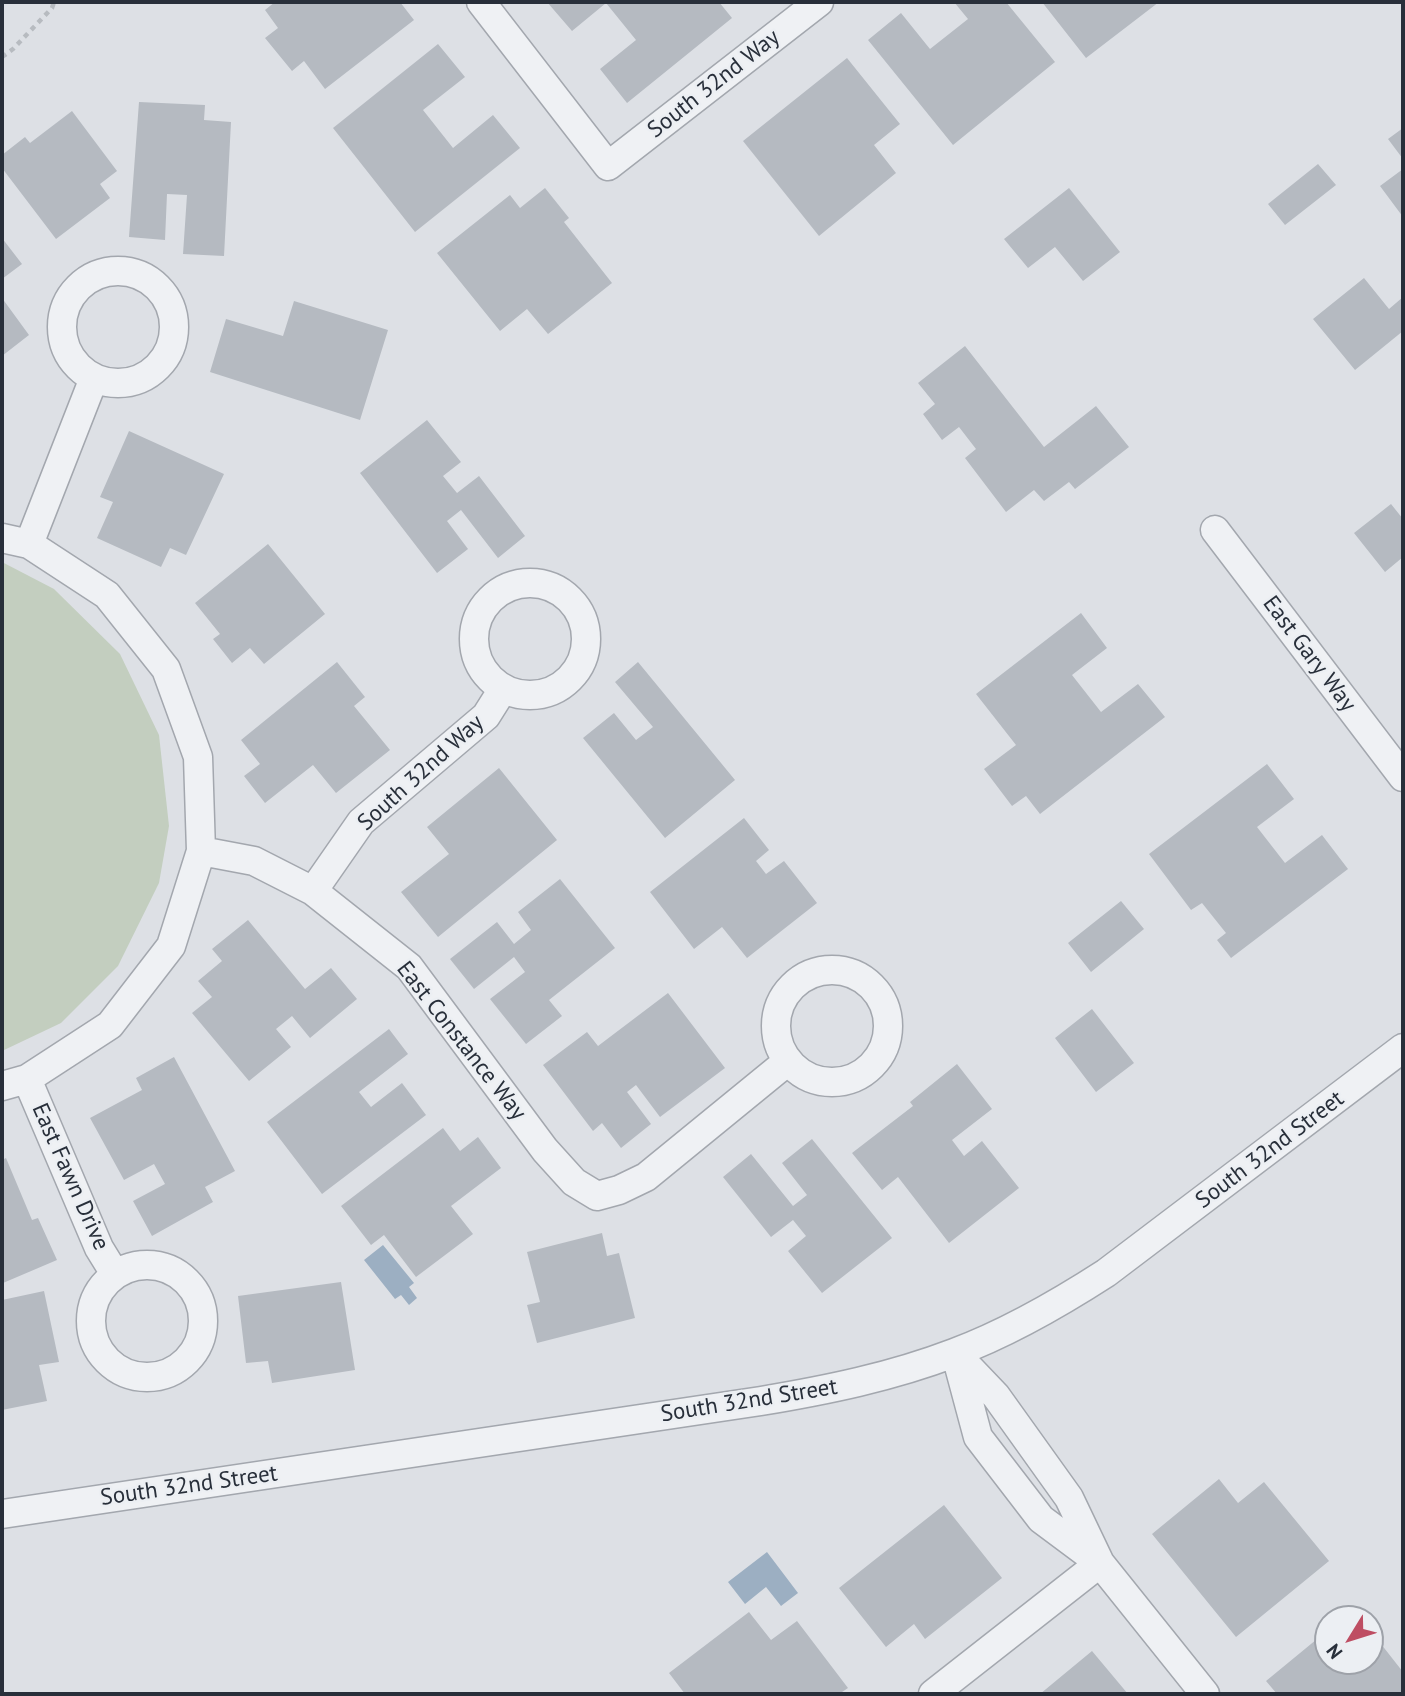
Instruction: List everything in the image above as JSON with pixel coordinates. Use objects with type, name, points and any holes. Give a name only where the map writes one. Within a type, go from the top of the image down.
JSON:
[{"type":"street","name":"South 32nd Way","points":[[481,2],[608,166],[819,2]]},
{"type":"street","points":[[120,270],[139,274],[155,284],[170,307],[174,333],[170,350],[160,365],[146,376],[129,383],[111,383],[94,378],[78,367],[67,352],[61,333],[62,313],[70,296],[83,281],[100,273],[120,270]]},
{"type":"street","points":[[29,544],[94,378]]},
{"type":"street","name":"East Gary Way","points":[[1215,530],[1403,777]]},
{"type":"street","points":[[2,538],[29,544],[107,595],[166,669],[198,757],[201,850],[171,946],[110,1025],[14,1083]]},
{"type":"street","points":[[536,583],[555,588],[571,599],[581,614],[587,631],[586,649],[580,666],[570,680],[555,691],[520,695],[503,689],[488,677],[478,660],[473,641],[476,622],[485,605],[499,592],[517,584],[536,583]]},
{"type":"street","name":"South 32nd Way","points":[[313,891],[361,822],[486,716],[503,689]]},
{"type":"street","name":"East Constance Way","points":[[201,850],[254,861],[313,891],[409,967],[545,1150],[574,1182],[597,1196],[619,1190],[646,1177],[788,1061]]},
{"type":"street","points":[[820,970],[840,970],[858,976],[874,988],[884,1004],[888,1022],[887,1040],[880,1056],[869,1070],[853,1079],[835,1083],[817,1081],[801,1073],[788,1061],[778,1044],[775,1025],[778,1006],[788,989],[803,977],[820,970]]},
{"type":"street","name":"South 32nd Street","points":[[2,1514],[808,1393],[889,1375],[955,1353],[1058,1304],[1106,1273],[1403,1048]]},
{"type":"street","name":"East Fawn Drive","points":[[14,1083],[115,1274]]},
{"type":"street","name":"East Fawn Drive","points":[[152,1265],[171,1269],[187,1280],[198,1296],[203,1315],[203,1334],[195,1352],[182,1366],[165,1375],[147,1378],[129,1375],[113,1367],[101,1354],[93,1338],[93,1302],[102,1286],[115,1274],[132,1266],[152,1265]]},
{"type":"street","points":[[955,1353],[996,1396],[1069,1498],[1100,1563],[1205,1694]]},
{"type":"street","points":[[955,1353],[978,1437],[1041,1519],[1100,1563]]},
{"type":"street","points":[[1020,1491],[1047,1467]]},
{"type":"street","points":[[933,1694],[1100,1563]]},
{"type":"path","points":[[2,57],[52,8],[54,2]]},
{"type":"green space","points":[[2,562],[54,589],[120,654],[159,735],[169,826],[159,883],[118,966],[61,1023],[2,1051]]},
{"type":"water","points":[[383,1245],[414,1283],[409,1287],[417,1298],[409,1305],[401,1295],[395,1299],[364,1260]]},
{"type":"water","points":[[767,1552],[798,1593],[781,1606],[766,1587],[745,1604],[728,1582]]},
{"type":"building","points":[[275,2],[400,2],[414,20],[325,89],[304,61],[292,71],[265,38],[278,28],[265,10]]},
{"type":"building","points":[[547,2],[719,2],[732,18],[627,103],[600,69],[636,40],[606,3],[572,31]]},
{"type":"building","points":[[954,2],[1006,2],[1055,62],[953,145],[868,40],[901,13],[930,49],[968,19]]},
{"type":"building","points":[[1042,2],[1159,2],[1086,58]]},
{"type":"building","points":[[438,44],[465,77],[423,110],[453,148],[493,115],[520,148],[415,232],[333,128]]},
{"type":"building","points":[[847,58],[900,124],[874,145],[896,173],[819,236],[743,141]]},
{"type":"building","points":[[139,102],[205,105],[204,120],[231,122],[224,256],[183,254],[187,195],[167,194],[165,240],[129,237]]},
{"type":"building","points":[[72,111],[117,171],[100,184],[110,198],[56,239],[2,168],[2,155],[25,137],[30,143]]},
{"type":"building","points":[[1403,128],[1403,159],[1388,139]]},
{"type":"building","points":[[1318,164],[1336,185],[1285,225],[1268,204]]},
{"type":"building","points":[[1403,169],[1403,217],[1380,186]]},
{"type":"building","points":[[545,188],[569,218],[564,222],[612,283],[548,334],[527,309],[500,331],[437,253],[510,195],[520,208]]},
{"type":"building","points":[[1069,188],[1120,252],[1083,281],[1055,247],[1028,268],[1004,239]]},
{"type":"building","points":[[2,238],[22,264],[2,279]]},
{"type":"building","points":[[1364,278],[1389,309],[1403,297],[1403,331],[1355,370],[1313,319]]},
{"type":"building","points":[[2,298],[29,335],[2,356]]},
{"type":"building","points":[[294,301],[388,330],[360,420],[210,372],[226,319],[283,336]]},
{"type":"building","points":[[965,346],[1044,447],[1096,406],[1129,447],[1075,489],[1069,482],[1044,501],[1034,490],[1006,512],[965,458],[976,449],[959,427],[942,440],[923,414],[935,404],[918,383]]},
{"type":"building","points":[[427,420],[461,462],[443,476],[457,493],[479,476],[525,536],[498,558],[461,510],[447,521],[468,549],[437,573],[360,473]]},
{"type":"building","points":[[129,431],[224,474],[186,555],[170,548],[161,567],[97,538],[113,502],[100,497]]},
{"type":"building","points":[[1391,504],[1403,519],[1403,557],[1385,572],[1354,533]]},
{"type":"building","points":[[268,544],[325,614],[264,664],[250,648],[232,663],[213,639],[220,634],[195,603]]},
{"type":"building","points":[[1081,613],[1107,648],[1072,675],[1101,712],[1138,684],[1165,717],[1040,814],[1026,796],[1012,806],[984,769],[1016,745],[976,694]]},
{"type":"building","points":[[337,662],[365,697],[354,706],[390,750],[336,793],[313,765],[265,803],[244,776],[260,764],[241,740]]},
{"type":"building","points":[[638,662],[735,780],[665,838],[583,738],[614,713],[636,740],[653,727],[615,682]]},
{"type":"building","points":[[1267,764],[1294,799],[1257,827],[1285,863],[1322,835],[1348,869],[1231,958],[1217,940],[1226,933],[1202,903],[1191,910],[1149,854]]},
{"type":"building","points":[[499,768],[557,840],[438,937],[401,892],[449,854],[427,827]]},
{"type":"building","points":[[744,818],[769,850],[756,861],[766,874],[784,861],[817,903],[747,958],[722,927],[694,949],[650,892]]},
{"type":"building","points":[[560,879],[615,948],[549,1000],[562,1016],[526,1044],[490,999],[525,972],[514,957],[474,989],[450,959],[497,922],[514,944],[531,930],[518,912]]},
{"type":"building","points":[[1121,901],[1144,929],[1091,972],[1068,943]]},
{"type":"building","points":[[248,920],[305,989],[331,968],[357,999],[310,1038],[292,1016],[276,1029],[291,1047],[249,1081],[192,1013],[212,997],[198,981],[222,961],[212,949]]},
{"type":"building","points":[[668,993],[725,1068],[660,1117],[636,1085],[627,1092],[651,1124],[621,1148],[602,1123],[593,1131],[543,1065],[587,1032],[598,1046]]},
{"type":"building","points":[[1092,1009],[1134,1063],[1096,1092],[1055,1038]]},
{"type":"building","points":[[389,1029],[408,1054],[359,1092],[371,1107],[402,1083],[426,1115],[322,1194],[267,1122]]},
{"type":"building","points":[[174,1057],[235,1171],[205,1187],[213,1202],[152,1236],[133,1201],[165,1184],[154,1164],[124,1180],[90,1118],[142,1090],[136,1078]]},
{"type":"building","points":[[957,1064],[992,1109],[952,1140],[964,1156],[982,1141],[1019,1188],[949,1243],[898,1177],[882,1190],[852,1153],[913,1106],[910,1102]]},
{"type":"building","points":[[443,1128],[460,1151],[478,1137],[501,1168],[451,1206],[473,1234],[416,1277],[384,1235],[371,1245],[341,1206]]},
{"type":"building","points":[[812,1139],[892,1238],[822,1293],[788,1251],[806,1236],[793,1220],[771,1237],[723,1177],[751,1154],[793,1206],[807,1195],[782,1163]]},
{"type":"building","points":[[6,1158],[32,1220],[38,1218],[57,1260],[3,1283],[2,1160]]},
{"type":"building","points":[[602,1233],[607,1256],[619,1253],[635,1318],[537,1343],[527,1305],[540,1302],[527,1252]]},
{"type":"building","points":[[341,1282],[355,1370],[272,1383],[268,1361],[246,1363],[238,1296]]},
{"type":"building","points":[[44,1291],[59,1362],[39,1365],[47,1401],[2,1410],[2,1300]]},
{"type":"building","points":[[1219,1479],[1238,1503],[1264,1482],[1329,1561],[1236,1637],[1152,1534]]},
{"type":"building","points":[[944,1505],[1002,1578],[925,1639],[914,1624],[886,1647],[839,1588]]},
{"type":"building","points":[[749,1612],[771,1640],[797,1621],[848,1688],[839,1694],[685,1694],[669,1673]]},
{"type":"building","points":[[1314,1642],[1314,1675],[1384,1675],[1384,1648],[1403,1672],[1403,1694],[1277,1694],[1266,1681]]},
{"type":"building","points":[[1092,1651],[1128,1694],[1040,1694]]}]
